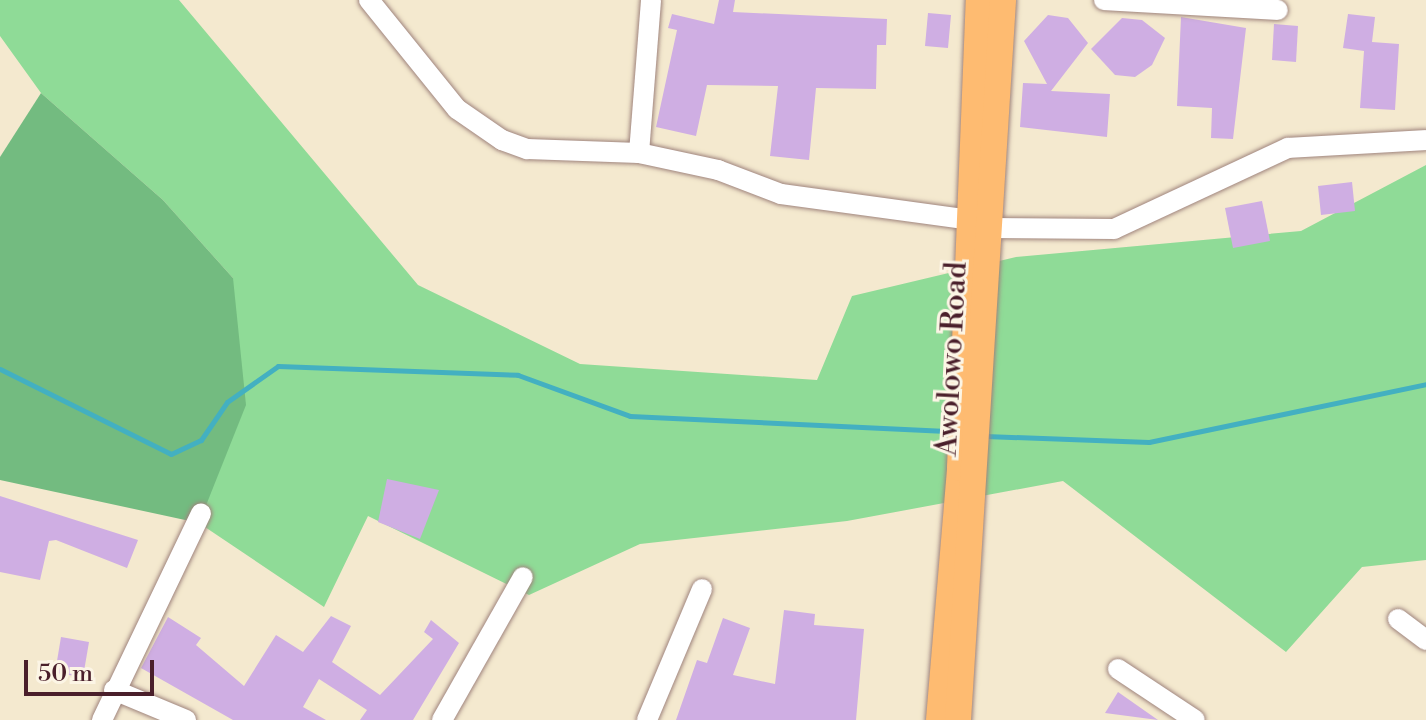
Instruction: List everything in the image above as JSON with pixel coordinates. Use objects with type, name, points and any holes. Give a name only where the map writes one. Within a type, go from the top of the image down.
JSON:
[{"type":"main road","name":"Awolowo Road","points":[[979,0],[980,224]]},
{"type":"main road","name":"Awolowo Road","points":[[958,720],[980,224],[1003,0]]},
{"type":"main road","name":"Awolowo Road","points":[[939,720],[969,468]]},
{"type":"street","points":[[369,0],[457,109],[502,140],[527,149],[639,153],[718,170],[781,194],[980,224],[1114,229],[1288,148],[1426,140]]},
{"type":"street","points":[[639,153],[651,0]]},
{"type":"street","points":[[1104,0],[1278,10]]},
{"type":"street","points":[[102,720],[201,513]]},
{"type":"street","points":[[442,720],[523,577]]},
{"type":"street","points":[[647,720],[702,589]]},
{"type":"street","points":[[1398,619],[1426,640]]},
{"type":"street","points":[[1118,669],[1195,720]]},
{"type":"street","points":[[114,690],[186,720]]},
{"type":"green space","points":[[0,0],[179,0],[418,285],[580,364],[817,380],[852,296],[1016,257],[1301,231],[1426,165],[1426,560],[1362,567],[1286,652],[1063,481],[847,521],[640,544],[529,595],[368,516],[324,607],[199,523],[233,278],[163,200],[41,93],[0,36]]},
{"type":"green space","points":[[41,93],[163,200],[233,278],[246,405],[199,523],[0,480],[0,157]]},
{"type":"building","points":[[719,0],[735,0],[733,12],[887,19],[886,45],[877,45],[876,89],[816,88],[809,160],[770,156],[778,86],[707,85],[696,136],[656,127],[677,30],[668,28],[672,14],[714,24]]},
{"type":"building","points":[[928,13],[951,15],[948,48],[925,46]]},
{"type":"building","points":[[1348,14],[1375,17],[1372,42],[1399,44],[1395,110],[1360,108],[1364,51],[1343,48]]},
{"type":"building","points":[[1048,15],[1068,18],[1088,43],[1051,91],[1110,94],[1107,137],[1020,127],[1023,83],[1047,84],[1024,41]]},
{"type":"building","points":[[1181,17],[1246,28],[1233,139],[1211,138],[1212,108],[1177,106]]},
{"type":"building","points":[[1122,18],[1142,20],[1165,38],[1152,65],[1135,77],[1115,75],[1091,49]]},
{"type":"building","points":[[1274,24],[1298,26],[1296,62],[1272,60]]},
{"type":"building","points":[[1352,182],[1355,211],[1321,215],[1318,186]]},
{"type":"building","points":[[1262,201],[1270,241],[1233,248],[1225,208]]},
{"type":"building","points":[[387,479],[439,490],[420,539],[378,522]]},
{"type":"building","points":[[0,496],[138,540],[127,568],[56,540],[49,541],[40,580],[0,572]]},
{"type":"building","points":[[784,610],[815,614],[814,625],[864,629],[856,720],[676,720],[697,660],[707,663],[723,618],[750,628],[733,675],[775,684]]},
{"type":"building","points":[[331,616],[351,626],[332,662],[380,695],[433,639],[424,632],[431,620],[459,643],[413,720],[360,720],[367,710],[319,679],[303,707],[326,720],[233,720],[141,668],[168,617],[201,638],[196,645],[244,686],[276,635],[303,652]]},
{"type":"building","points":[[61,637],[89,642],[83,677],[55,673]]},
{"type":"building","points":[[1118,692],[1158,720],[1105,713]]},
{"type":"waterway","points":[[0,369],[171,454],[201,440],[227,402],[278,366],[518,375],[630,416],[952,431]]},
{"type":"waterway","points":[[985,436],[1149,442],[1426,384]]}]
